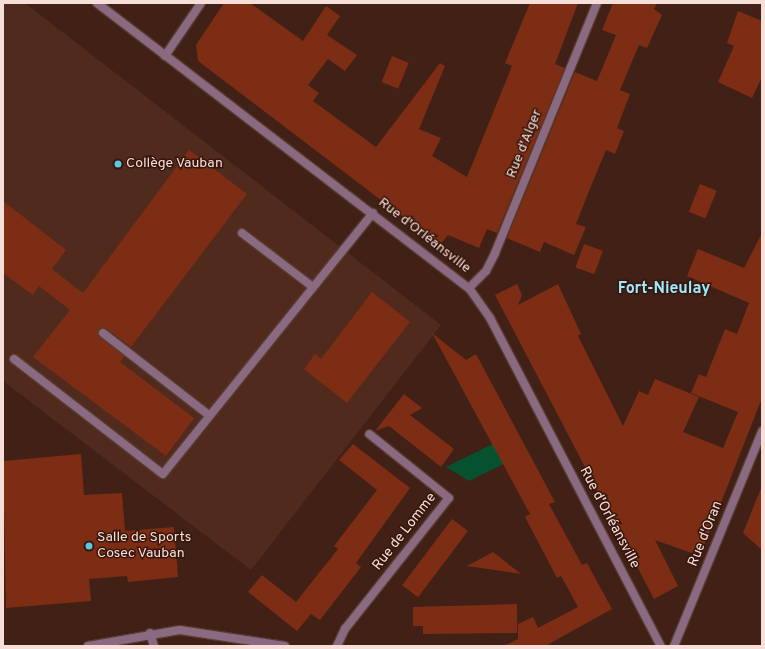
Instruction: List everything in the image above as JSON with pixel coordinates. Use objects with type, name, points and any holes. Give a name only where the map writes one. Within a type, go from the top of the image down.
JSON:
[{"type":"street","name":"Rue d'Orléansville","points":[[97,3],[469,288],[490,318],[661,646]]},
{"type":"street","points":[[165,56],[201,3]]},
{"type":"street","name":"Rue d'Alger","points":[[469,288],[486,271],[495,253],[597,3]]},
{"type":"street","points":[[14,359],[164,474],[372,213]]},
{"type":"street","points":[[242,233],[313,287]]},
{"type":"street","points":[[103,333],[210,416]]},
{"type":"street","name":"Rue d'Oran","points":[[674,646],[762,431]]},
{"type":"street","name":"Rue de Lomme","points":[[337,646],[345,629],[449,498],[369,434]]},
{"type":"street","points":[[88,646],[150,633],[180,630],[284,646]]},
{"type":"street","points":[[150,633],[154,646]]},
{"type":"shaded area","name":"Collège Vauban","points":[[3,3],[25,3],[441,325],[251,570],[3,381]]},
{"type":"green space","points":[[517,432],[528,452],[469,481],[446,467]]},
{"type":"building","points":[[224,3],[250,3],[303,41],[326,6],[340,16],[327,35],[357,55],[345,71],[328,59],[308,85],[319,93],[313,101],[376,147],[440,63],[445,66],[419,129],[441,138],[432,156],[467,177],[512,66],[505,63],[530,3],[578,3],[555,64],[565,68],[497,233],[487,229],[479,248],[448,235],[440,245],[198,61],[196,45]]},
{"type":"building","points":[[613,3],[657,3],[654,9],[662,15],[647,48],[639,45],[620,90],[630,94],[617,128],[624,131],[615,154],[606,150],[589,191],[576,224],[586,227],[574,255],[544,242],[540,252],[507,238],[575,72],[597,81],[616,35],[602,30]]},
{"type":"building","points":[[738,11],[762,21],[762,77],[752,98],[718,82],[734,46],[727,43]]},
{"type":"building","points":[[392,56],[409,63],[398,89],[382,82]]},
{"type":"building","points":[[189,150],[247,194],[131,347],[106,328],[98,333],[124,356],[120,362],[194,418],[166,456],[33,357],[70,310],[39,286],[33,295],[3,273],[3,201],[66,250],[52,269],[83,293]]},
{"type":"building","points":[[700,184],[717,191],[705,219],[689,212]]},
{"type":"building","points":[[762,233],[762,398],[700,556],[655,540],[678,586],[654,599],[495,295],[517,284],[522,295],[518,305],[558,284],[581,334],[578,336],[623,426],[639,391],[648,395],[655,379],[699,397],[683,432],[723,448],[738,412],[691,393],[699,374],[706,377],[725,329],[737,334],[749,303],[687,276],[698,249],[744,268]]},
{"type":"building","points":[[584,244],[603,251],[594,274],[575,267]]},
{"type":"building","points":[[372,292],[410,322],[347,403],[304,369],[315,354],[321,359]]},
{"type":"building","points":[[432,333],[466,360],[476,354],[555,502],[549,504],[582,565],[587,563],[612,609],[547,645],[506,645],[518,639],[518,624],[533,617],[538,628],[578,607],[561,576],[557,578],[525,517],[530,514]]},
{"type":"building","points":[[404,394],[422,408],[410,415],[454,449],[441,467],[389,426],[375,431]]},
{"type":"building","points":[[353,444],[410,488],[356,563],[361,567],[320,620],[311,614],[297,631],[248,592],[262,575],[296,602],[338,549],[334,546],[377,490],[339,460]]},
{"type":"building","name":"Salle de Sports Cosec Vauban","points":[[81,454],[84,495],[122,493],[125,531],[174,527],[178,577],[128,582],[127,576],[89,579],[91,601],[6,608],[3,461]]},
{"type":"building","points":[[762,488],[762,550],[743,533]]},
{"type":"building","points":[[452,519],[468,531],[418,597],[402,585]]},
{"type":"building","points":[[493,552],[521,574],[467,566]]},
{"type":"building","points":[[517,604],[517,633],[423,634],[423,626],[413,626],[413,607]]},
{"type":"place","name":"Collège Vauban","points":[[118,164]]},
{"type":"place","name":"Salle de Sports Cosec Vauban","points":[[89,546]]},
{"type":"district","name":"Fort-Nieulay","points":[[664,289]]}]
